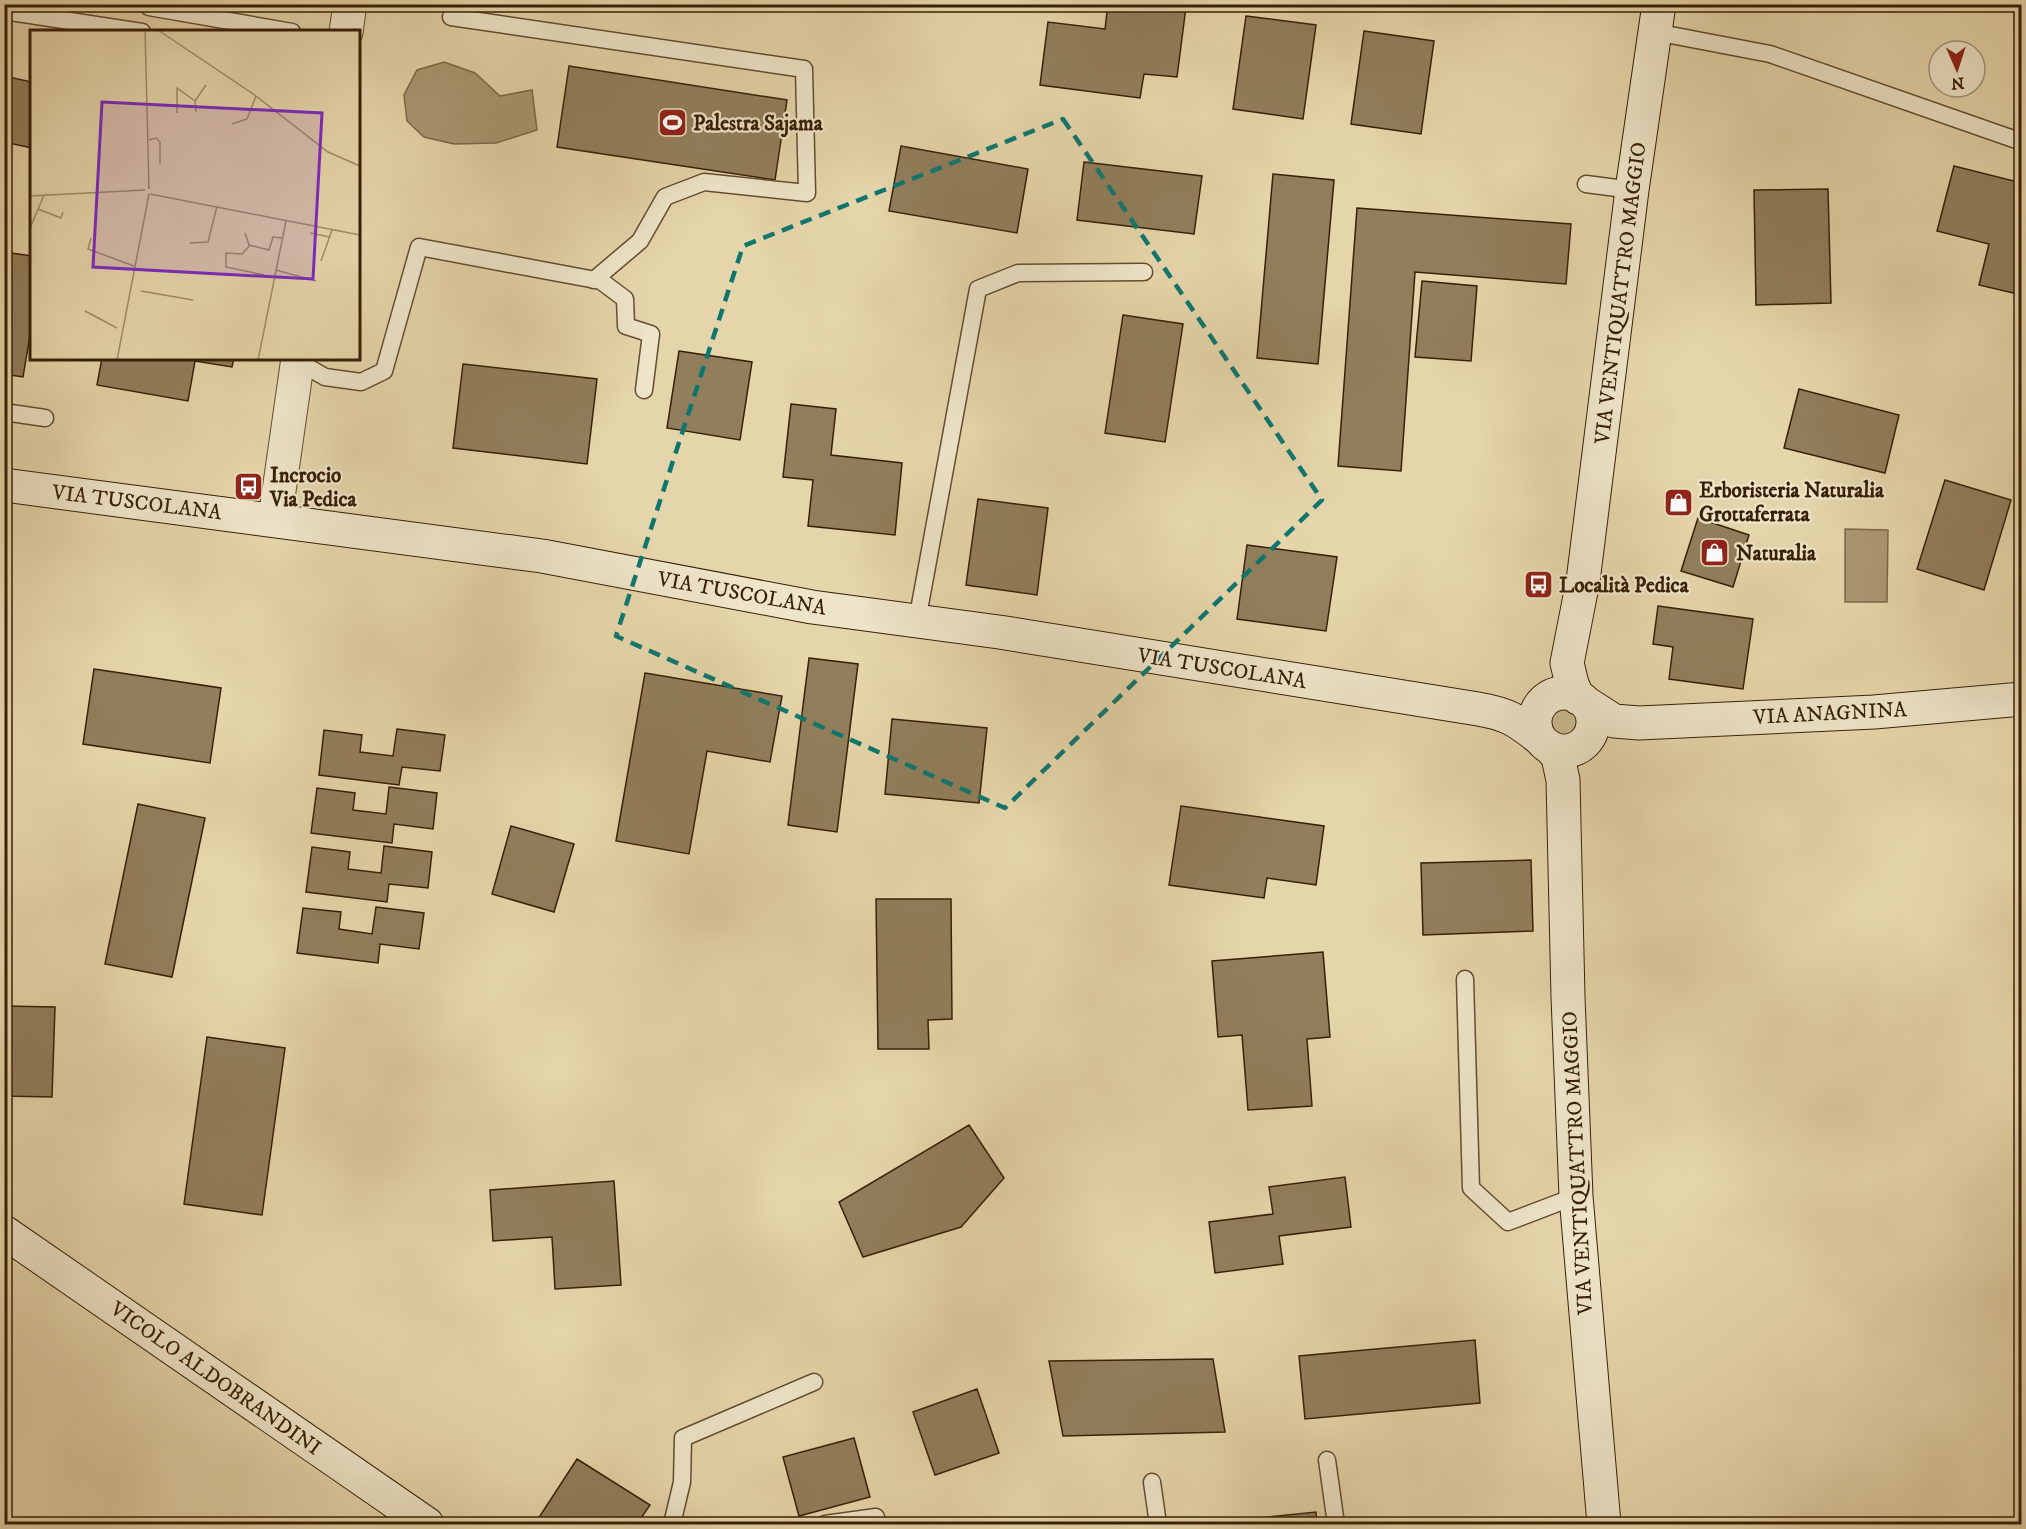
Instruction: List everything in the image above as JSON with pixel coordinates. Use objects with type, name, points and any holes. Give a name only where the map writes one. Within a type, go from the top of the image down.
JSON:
[{"type":"main road","points":[[346,30],[350,4]]},
{"type":"main road","name":"VIA VENTIQUATTRO MAGGIO","points":[[1604,1524],[1576,1196],[1568,1009],[1564,722],[1572,684],[1567,663],[1583,581],[1632,190],[1657,18]]},
{"type":"main road","points":[[275,519],[298,360]]},
{"type":"main road","name":"VIA TUSCOLANA","points":[[4,485],[542,556],[812,607],[999,632],[1564,722]]},
{"type":"main road","name":"VIA ANAGNINA","points":[[1564,722],[1639,723],[1874,712],[2022,699]]},
{"type":"main road","name":"VICOLO ALDOBRANDINI","points":[[4,1232],[427,1524]]},
{"type":"lane","points":[[149,7],[281,30]]},
{"type":"lane","points":[[4,11],[129,30]]},
{"type":"lane","points":[[451,17],[804,69],[807,193],[704,182],[665,197],[640,241],[594,280]]},
{"type":"lane","points":[[1657,18],[1770,54],[2022,142]]},
{"type":"lane","points":[[1586,184],[1632,190]]},
{"type":"lane","points":[[298,360],[325,377],[361,382],[384,371],[419,247],[601,281],[625,299],[626,326],[651,334],[644,390]]},
{"type":"lane","points":[[917,621],[978,289],[1018,273],[1144,272]]},
{"type":"lane","points":[[4,412],[45,418]]},
{"type":"lane","points":[[1465,979],[1471,1188],[1508,1222],[1576,1196]]},
{"type":"lane","points":[[672,1524],[682,1482],[683,1438],[814,1382]]},
{"type":"lane","points":[[1327,1460],[1336,1524]]},
{"type":"lane","points":[[1152,1482],[1158,1524]]},
{"type":"lane","points":[[825,1524],[876,1517]]},
{"type":"highlighted area","points":[[1063,119],[1322,500],[1005,808],[616,636],[743,246]]},
{"type":"shaded area","points":[[444,62],[475,73],[500,96],[532,90],[537,130],[496,143],[454,144],[424,137],[407,121],[404,95],[417,70]]},
{"type":"shaded area","points":[[1845,529],[1888,530],[1887,602],[1845,602]]},
{"type":"shaded area","points":[[1565,697],[1588,717],[1584,736],[1569,747],[1539,717],[1549,703]]},
{"type":"building","points":[[1108,4],[1165,4],[1186,7],[1177,77],[1144,74],[1140,98],[1040,85],[1048,22],[1105,29]]},
{"type":"building","points":[[1246,16],[1316,25],[1303,119],[1233,109]]},
{"type":"building","points":[[1364,31],[1434,41],[1421,134],[1351,124]]},
{"type":"building","name":"Palestra Sajama","points":[[569,66],[787,100],[775,180],[557,147]]},
{"type":"building","points":[[4,76],[30,82],[30,148],[4,142]]},
{"type":"building","points":[[901,146],[1028,169],[1017,233],[889,211]]},
{"type":"building","points":[[1084,162],[1202,176],[1194,234],[1077,220]]},
{"type":"building","points":[[1954,166],[2022,183],[2022,295],[1979,285],[1989,244],[1937,231]]},
{"type":"building","points":[[1273,174],[1334,180],[1318,364],[1257,358]]},
{"type":"building","points":[[1828,189],[1831,303],[1756,305],[1754,190]]},
{"type":"building","points":[[1357,208],[1571,224],[1566,284],[1415,272],[1401,471],[1338,466]]},
{"type":"building","points":[[4,252],[30,256],[30,336],[23,377],[4,374]]},
{"type":"building","points":[[1422,281],[1477,286],[1471,361],[1415,357]]},
{"type":"building","points":[[1123,315],[1183,324],[1165,442],[1105,433]]},
{"type":"building","points":[[679,351],[752,362],[740,440],[667,428]]},
{"type":"building","points":[[102,360],[234,360],[232,367],[195,361],[188,401],[97,385]]},
{"type":"building","points":[[463,364],[597,379],[587,464],[453,448]]},
{"type":"building","points":[[1799,389],[1899,415],[1885,473],[1784,448]]},
{"type":"building","points":[[791,404],[836,409],[831,455],[902,463],[895,535],[808,526],[813,480],[783,477]]},
{"type":"building","points":[[1945,480],[2011,500],[1984,590],[1917,569]]},
{"type":"building","points":[[978,499],[1048,508],[1037,595],[966,585]]},
{"type":"building","name":"Naturalia","points":[[1698,518],[1749,535],[1733,587],[1681,571]]},
{"type":"building","points":[[1247,545],[1337,557],[1326,631],[1237,619]]},
{"type":"building","points":[[1658,606],[1753,619],[1743,689],[1669,679],[1673,647],[1653,644]]},
{"type":"building","points":[[809,658],[858,664],[837,832],[788,825]]},
{"type":"building","points":[[94,669],[221,688],[210,763],[83,744]]},
{"type":"building","points":[[645,673],[782,696],[770,762],[707,751],[689,854],[616,841]]},
{"type":"building","points":[[892,719],[987,728],[979,803],[885,794]]},
{"type":"building","points":[[397,729],[445,735],[440,771],[402,767],[399,785],[319,775],[324,730],[362,735],[360,752],[393,756]]},
{"type":"building","points":[[389,787],[437,793],[433,829],[394,824],[392,843],[311,833],[317,788],[355,793],[353,810],[386,814]]},
{"type":"building","points":[[138,804],[205,818],[172,977],[105,964]]},
{"type":"building","points":[[1181,806],[1324,826],[1316,885],[1267,878],[1264,898],[1169,885]]},
{"type":"building","points":[[511,826],[574,844],[554,912],[492,894]]},
{"type":"building","points":[[384,846],[432,852],[428,888],[389,884],[387,902],[306,892],[312,847],[350,852],[348,869],[381,873]]},
{"type":"building","points":[[1531,860],[1533,931],[1423,935],[1421,863]]},
{"type":"building","points":[[876,899],[951,899],[952,1019],[928,1020],[929,1049],[878,1049]]},
{"type":"building","points":[[376,907],[424,913],[419,949],[380,944],[378,963],[297,953],[303,908],[341,912],[339,929],[372,934]]},
{"type":"building","points":[[1323,952],[1330,1037],[1307,1039],[1312,1106],[1248,1110],[1242,1035],[1218,1037],[1212,961]]},
{"type":"building","points":[[4,1006],[55,1007],[52,1097],[4,1096]]},
{"type":"building","points":[[207,1037],[285,1048],[262,1215],[184,1204]]},
{"type":"building","points":[[969,1125],[1004,1178],[961,1227],[863,1257],[839,1202]]},
{"type":"building","points":[[1345,1177],[1351,1227],[1279,1236],[1283,1264],[1215,1273],[1209,1222],[1273,1214],[1269,1187]]},
{"type":"building","points":[[614,1181],[621,1285],[555,1289],[552,1237],[493,1241],[490,1190]]},
{"type":"building","points":[[1475,1340],[1480,1403],[1305,1419],[1299,1356]]},
{"type":"building","points":[[1213,1359],[1225,1432],[1063,1436],[1049,1361]]},
{"type":"building","points":[[977,1389],[999,1453],[935,1475],[913,1412]]},
{"type":"building","points":[[854,1438],[870,1497],[799,1516],[783,1457]]},
{"type":"building","points":[[577,1459],[650,1505],[637,1524],[547,1524],[538,1519]]},
{"type":"building","points":[[1316,1512],[1317,1524],[1202,1524]]},
{"type":"place","name":"Palestra Sajama","points":[[672,123]]},
{"type":"place","name":"Incrocio Via Pedica","points":[[249,487]]},
{"type":"place","name":"Erboristeria Naturalia Grottaferrata","points":[[1678,502]]},
{"type":"place","name":"Naturalia","points":[[1715,553]]},
{"type":"place","name":"Località Pedica","points":[[1538,585]]}]
